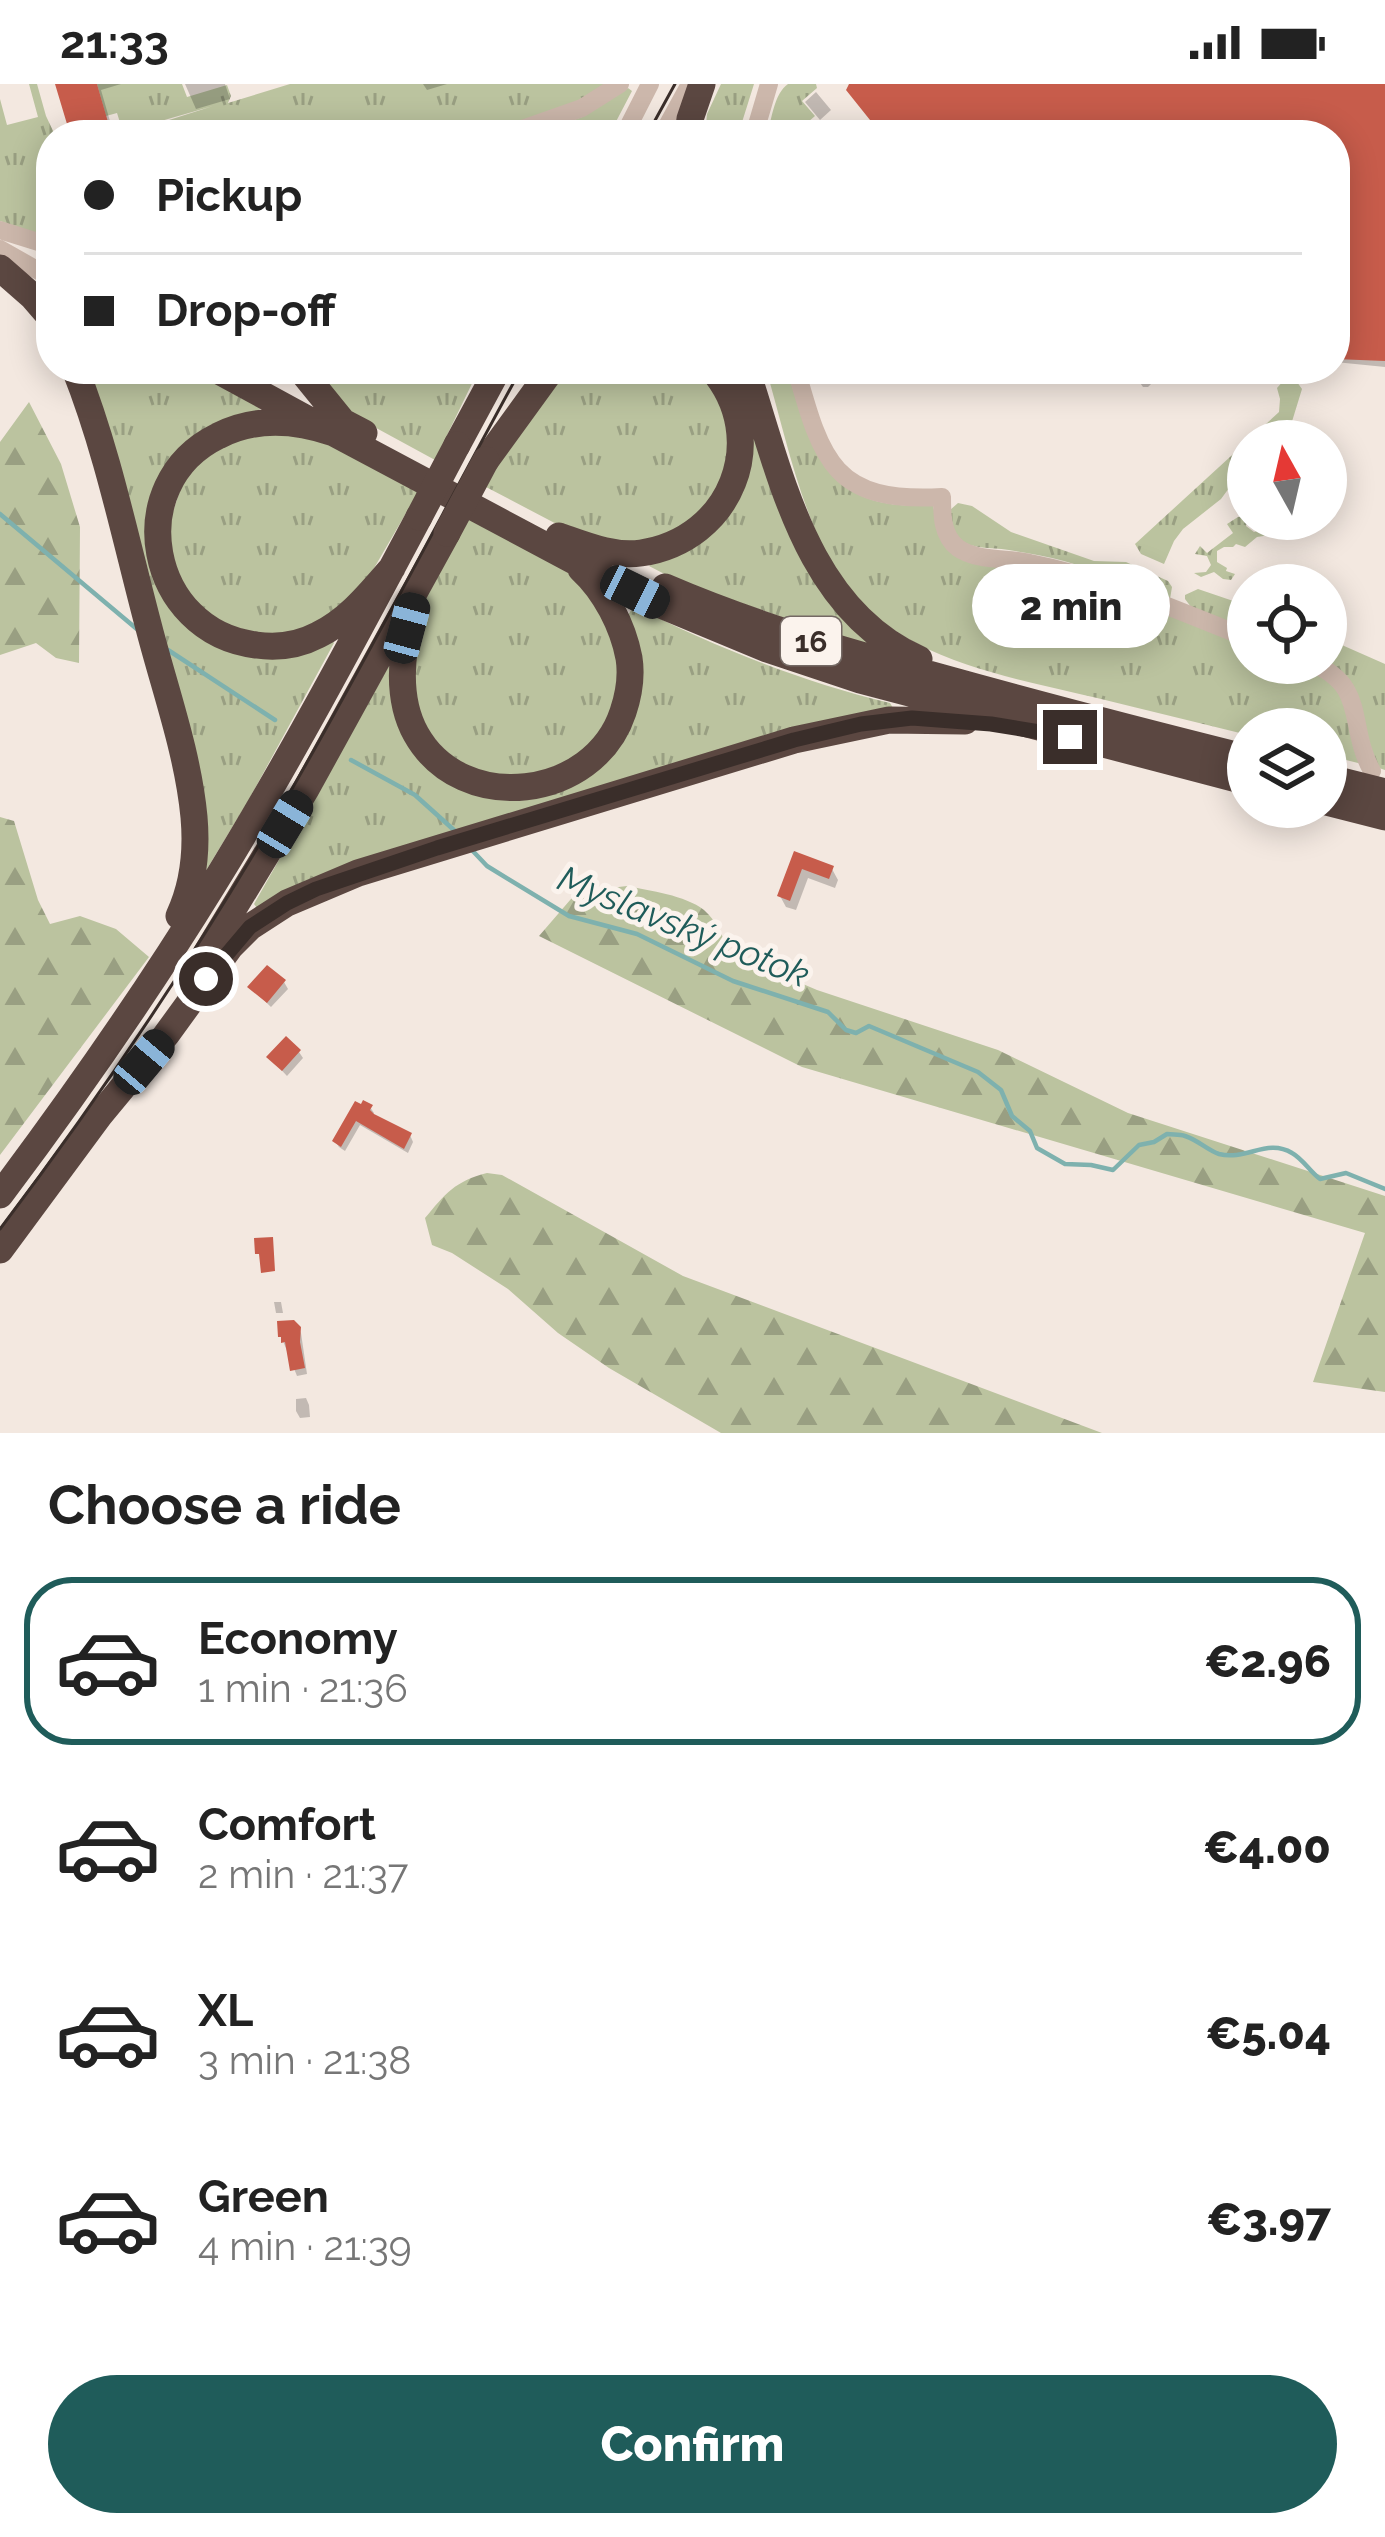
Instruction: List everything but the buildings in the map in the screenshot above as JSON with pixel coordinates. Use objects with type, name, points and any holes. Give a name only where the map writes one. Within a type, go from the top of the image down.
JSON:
[{"type":"highway","points":[[690,120],[702,84]]},
{"type":"highway","points":[[0,268],[36,301]]},
{"type":"highway","points":[[68,1103],[182,910],[194,857],[186,768],[80,384]]},
{"type":"highway","name":"16","points":[[246,384],[556,543],[646,579],[757,623],[1227,775]]},
{"type":"highway","name":"16","points":[[269,384],[338,428]]},
{"type":"highway","points":[[310,384],[338,428]]},
{"type":"highway","points":[[458,445],[482,384]]},
{"type":"highway","points":[[0,1195],[158,972],[214,882],[278,775],[490,384]]},
{"type":"highway","points":[[99,1116],[306,789],[527,384]]},
{"type":"highway","points":[[486,460],[541,384]]},
{"type":"highway","points":[[556,543],[639,554],[680,541],[707,522],[731,488],[740,451],[739,427],[723,384]]},
{"type":"highway","points":[[751,384],[816,564],[855,615],[902,651],[1003,686],[1072,726]]},
{"type":"highway","points":[[338,428],[263,423],[230,430],[197,449],[174,476],[161,506],[157,541],[164,574],[176,597],[200,622],[232,640],[270,647],[308,640],[337,624],[392,568]]},
{"type":"highway","points":[[420,582],[402,661],[406,704],[418,737],[440,762],[468,779],[503,788],[549,784],[578,769],[603,748],[620,720],[631,683],[628,653],[608,605],[587,574],[556,543]]},
{"type":"highway","points":[[0,1250],[222,958],[250,927],[287,903],[437,848],[861,724],[912,718],[1072,726]]},
{"type":"highway","name":"16","points":[[1072,726],[1227,754]]},
{"type":"highway","points":[[1347,779],[1381,783]]},
{"type":"highway","points":[[1347,807],[1385,817]]},
{"type":"street","points":[[548,120],[583,108],[620,84]]},
{"type":"street","points":[[632,120],[650,84]]},
{"type":"street","points":[[670,120],[690,84]]},
{"type":"street","points":[[758,120],[769,84]]},
{"type":"street","points":[[0,230],[36,241]]},
{"type":"street","points":[[0,246],[36,265]]},
{"type":"street","points":[[801,384],[819,440],[842,475],[880,495],[941,497],[948,537],[966,553],[1086,576],[1227,630]]},
{"type":"street","points":[[1344,684],[1362,751],[1381,783]]},
{"type":"green space","points":[[29,84],[37,84],[48,120],[36,120],[36,234],[0,221],[0,99],[7,125],[38,117]]},
{"type":"green space","points":[[97,84],[182,84],[187,97],[227,85],[228,103],[290,84],[608,84],[566,107],[526,120],[169,120],[213,106],[165,120],[119,120],[117,113],[106,116]]},
{"type":"green space","points":[[721,84],[754,84],[743,120],[706,120]]},
{"type":"green space","points":[[816,84],[802,101],[815,116],[771,120],[783,88]]},
{"type":"green space","points":[[628,88],[632,91],[617,120],[573,120]]},
{"type":"green space","points":[[87,384],[222,384],[262,406],[256,414],[223,422],[148,523],[215,644],[334,643],[202,877]]},
{"type":"green space","points":[[322,384],[472,384],[435,460],[345,411]]},
{"type":"green space","points":[[550,384],[712,384],[722,397],[731,465],[696,523],[632,547],[568,530],[486,487]]},
{"type":"green space","points":[[724,384],[744,384],[870,643],[867,647],[678,581],[649,566],[738,489]]},
{"type":"green space","points":[[770,384],[792,384],[817,452],[847,488],[897,505],[933,505],[939,535],[1063,575],[1227,637],[1227,684],[1330,684],[1344,697],[1347,708],[1227,708],[1227,730],[954,660],[889,627],[862,604],[839,575],[814,527]]},
{"type":"green space","points":[[1280,384],[1298,384],[1302,389],[1292,420],[1270,420],[1279,412]]},
{"type":"green space","points":[[29,402],[61,464],[80,527],[79,663],[56,658],[36,643],[0,655],[0,442]]},
{"type":"green space","points":[[300,430],[420,489],[366,582],[314,627],[273,637],[211,621],[175,575],[167,530],[185,475],[228,441]]},
{"type":"green space","points":[[1227,460],[1227,491],[1183,529],[1164,564],[1141,554],[1135,544]]},
{"type":"green space","points":[[958,503],[972,506],[1011,532],[1094,561],[1126,562],[1168,581],[1170,599],[1064,561],[968,544],[955,537],[950,510]]},
{"type":"green space","points":[[470,516],[572,571],[614,633],[621,693],[587,753],[518,781],[457,764],[416,717],[413,633],[429,591]]},
{"type":"green space","points":[[1227,538],[1253,540],[1245,547],[1236,544],[1217,551],[1217,562],[1227,568],[1227,580],[1214,572],[1201,577],[1194,573],[1206,572],[1211,565],[1207,556],[1195,554],[1200,546],[1207,553]]},
{"type":"green space","points":[[1198,589],[1227,599],[1227,622],[1191,607],[1185,595]]},
{"type":"green space","points":[[634,606],[759,662],[890,703],[893,708],[257,908],[254,904],[390,664],[398,708],[486,793],[610,750],[628,615]]},
{"type":"green space","points":[[1347,647],[1385,664],[1385,770],[1379,768],[1337,684],[1347,684]]},
{"type":"green space","points":[[1347,708],[1362,764],[1347,760]]},
{"type":"green space","points":[[0,817],[14,821],[50,924],[80,916],[116,929],[149,957],[0,1155]]},
{"type":"green space","points":[[627,886],[696,905],[713,919],[730,953],[817,990],[998,1050],[1128,1113],[1385,1196],[1385,1392],[1313,1382],[1365,1233],[802,1067],[539,936],[577,892]]},
{"type":"green space","points":[[487,1173],[502,1175],[683,1276],[1102,1433],[721,1433],[609,1368],[558,1333],[508,1289],[432,1245],[425,1218],[451,1190]]},
{"type":"waterway","name":"Myslavský potok","points":[[0,514],[138,630]]},
{"type":"waterway","name":"Myslavský potok","points":[[168,650],[275,720]]},
{"type":"waterway","name":"Myslavský potok","points":[[351,760],[415,795],[455,831]]},
{"type":"waterway","name":"Myslavský potok","points":[[470,848],[487,866],[569,916],[637,934],[733,981],[828,1012],[846,1030],[856,1033],[869,1026],[978,1072],[1001,1090],[1012,1116],[1030,1131],[1037,1148],[1065,1164],[1113,1170],[1139,1145],[1167,1134],[1229,1155],[1283,1149],[1320,1179],[1346,1173],[1385,1189]]},
{"type":"tram line","points":[[655,120],[675,84]]},
{"type":"tram line","points":[[0,1229],[117,1068],[260,844],[513,384]]},
{"type":"route","points":[[206,979],[250,927],[316,889],[794,740],[912,718],[1070,737]]}]
